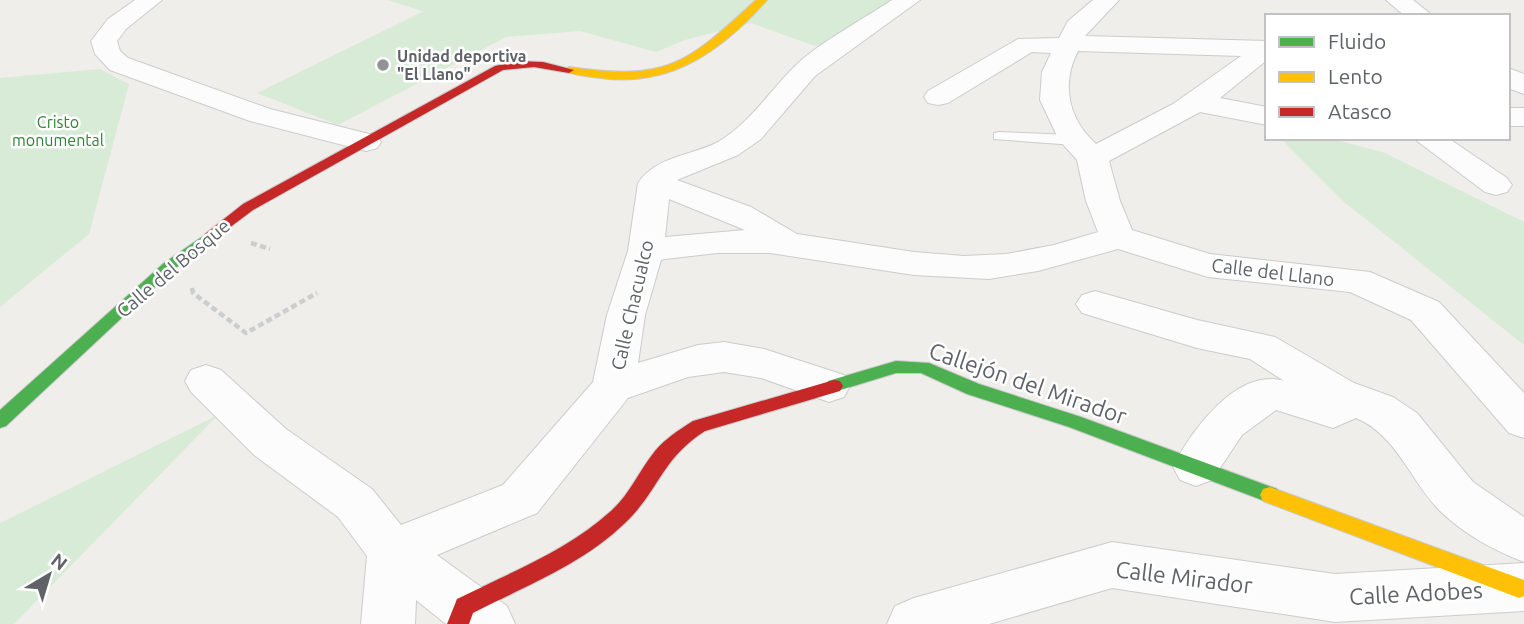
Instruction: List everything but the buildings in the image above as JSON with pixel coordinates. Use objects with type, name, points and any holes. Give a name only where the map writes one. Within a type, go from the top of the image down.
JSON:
[{"type":"street","points":[[150,0],[117,24],[104,41],[108,54],[119,64],[260,115],[366,142]]},
{"type":"street","name":"Calle del Bosque","points":[[0,421],[169,267],[248,207],[499,68],[515,63],[641,78],[661,74],[704,51],[762,0]]},
{"type":"street","points":[[654,183],[669,171],[727,149],[750,133],[806,70],[908,0]]},
{"type":"street","points":[[646,251],[709,240],[787,244],[917,265],[987,267],[1037,262],[1118,237],[1083,148],[1054,100],[1055,72],[1077,26],[1107,0]]},
{"type":"street","points":[[1398,0],[1418,14]]},
{"type":"street","points":[[938,97],[1027,44],[1265,49]]},
{"type":"street","points":[[1083,148],[1160,125],[1249,64],[1265,49]]},
{"type":"street","points":[[1194,102],[1265,116]]},
{"type":"street","points":[[1431,140],[1496,184]]},
{"type":"street","points":[[654,183],[762,223],[787,244]]},
{"type":"street","name":"Calle Chacualco","points":[[392,551],[520,499],[613,387],[626,315],[646,251],[654,183]]},
{"type":"street","name":"Calle del Llano","points":[[1118,237],[1208,265],[1357,281],[1425,311],[1524,421]]},
{"type":"street","points":[[1095,304],[1197,334],[1261,347],[1340,401],[1378,409],[1401,425],[1456,496],[1498,528],[1522,571]]},
{"type":"street","points":[[613,387],[683,365],[723,357],[758,363],[829,386]]},
{"type":"street","name":"Callejón del Mirador","points":[[470,618],[596,536],[621,515],[666,448],[680,436],[699,426],[896,366],[923,367],[973,389],[1196,467],[1522,571]]},
{"type":"street","points":[[206,381],[270,442],[355,503],[392,551],[470,618]]},
{"type":"street","points":[[1196,467],[1223,425],[1242,407],[1272,393],[1334,411],[1340,401]]},
{"type":"street","points":[[388,624],[392,551]]},
{"type":"street","name":"Calle Mirador","points":[[914,624],[973,604],[1112,565],[1333,611]]},
{"type":"street","name":"Calle Adobes","points":[[1333,611],[1522,571]]},
{"type":"lane","points":[[999,136],[1083,148]]},
{"type":"path","points":[[169,267],[192,278],[192,293],[246,333],[317,293]]},
{"type":"green space","points":[[388,0],[895,0],[818,47],[751,23],[685,40],[656,52],[580,31],[506,37],[338,125],[257,93],[422,12],[428,13]]},
{"type":"green space","name":"Cristo monumental","points":[[100,69],[129,84],[89,234],[0,307],[0,78]]},
{"type":"green space","points":[[1282,140],[1336,140],[1385,153],[1524,222],[1524,345],[1343,201]]},
{"type":"green space","points":[[218,415],[14,624],[0,624],[0,523]]},
{"type":"traffic: fast","points":[[0,421],[169,266],[212,234]]},
{"type":"traffic: fast","points":[[834,386],[896,367],[923,367],[973,389],[1075,422],[1270,495]]},
{"type":"traffic: slow","points":[[569,70],[632,76],[656,74],[677,67],[716,41],[762,0]]},
{"type":"traffic: slow","points":[[1270,495],[1519,588]]},
{"type":"traffic: jam","points":[[212,234],[248,207],[499,68],[525,64],[569,70]]},
{"type":"traffic: jam","points":[[458,624],[465,606],[545,566],[602,531],[629,505],[661,458],[683,436],[699,426],[834,386]]},
{"type":"place","name":"Unidad deportiva \"El Llano\"","points":[[383,65]]}]
